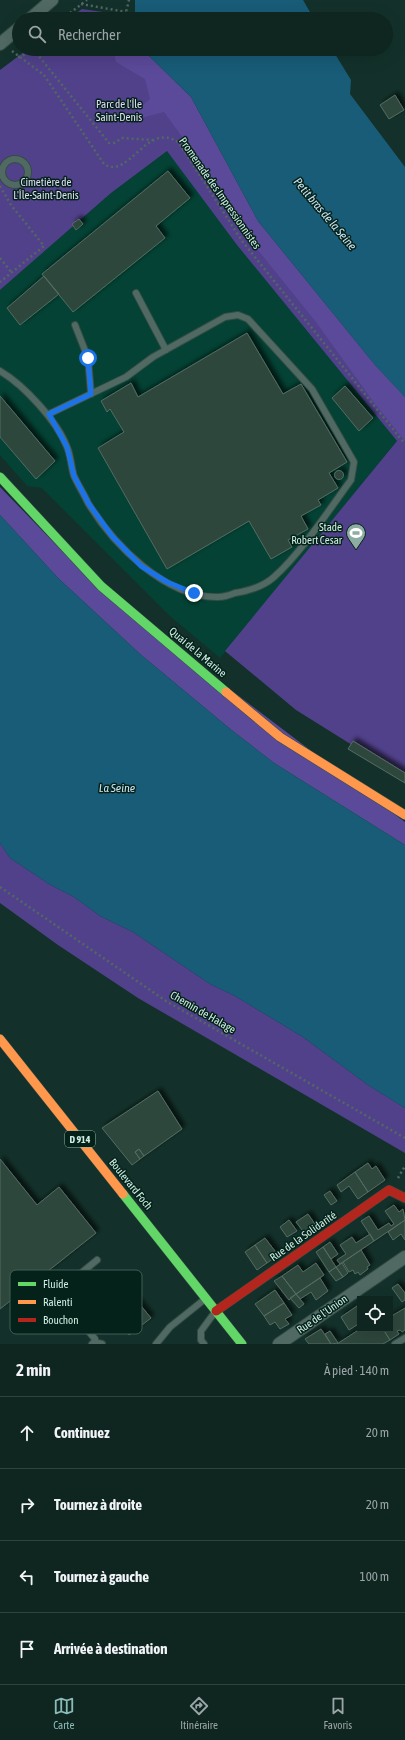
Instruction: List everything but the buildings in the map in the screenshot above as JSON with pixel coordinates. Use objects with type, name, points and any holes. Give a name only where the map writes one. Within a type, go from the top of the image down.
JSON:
[{"type":"street","points":[[38,12],[52,0]]},
{"type":"street","points":[[2,43],[12,34]]},
{"type":"street","name":"Quai de la Marine","points":[[0,477],[101,586],[280,737],[405,815]]},
{"type":"street","name":"Boulevard Foch","points":[[0,1039],[242,1344]]},
{"type":"street","name":"Rue de la Solidarité","points":[[216,1311],[389,1190],[405,1198]]},
{"type":"street","name":"Rue de l'Union","points":[[279,1344],[405,1257]]},
{"type":"lane","points":[[17,159],[26,165],[28,174],[22,183],[13,185],[2,183],[2,170],[8,161],[17,159]]},
{"type":"lane","points":[[136,293],[166,350]]},
{"type":"lane","points":[[0,371],[12,379],[49,414],[67,447],[74,476],[89,504],[112,536],[141,566],[167,582],[194,593],[218,597],[248,591],[273,578],[296,553],[351,480],[354,462],[312,389],[248,319],[238,315],[225,317],[166,350],[126,377],[49,414]]},
{"type":"lane","points":[[74,325],[88,358],[91,394]]},
{"type":"lane","points":[[85,1270],[97,1260]]},
{"type":"lane","points":[[157,1344],[170,1327],[206,1298]]},
{"type":"lane","points":[[204,1344],[201,1340],[201,1331],[216,1311]]},
{"type":"lane","points":[[91,1334],[95,1339],[93,1343],[102,1344]]},
{"type":"lane","points":[[395,1344],[405,1338]]},
{"type":"path","points":[[71,12],[87,0]]},
{"type":"path","points":[[81,4],[126,12],[129,0]]},
{"type":"path","points":[[2,43],[12,52]]},
{"type":"path","name":"Promenade des Impressionnistes","points":[[39,56],[109,143],[114,143],[122,138],[153,140],[164,136],[179,142],[242,242],[405,444]]},
{"type":"path","points":[[18,57],[33,65],[44,75],[104,164],[108,167],[117,167],[153,140]]},
{"type":"path","points":[[0,282],[44,246],[11,205],[2,183]]},
{"type":"path","points":[[0,258],[12,273]]},
{"type":"path","name":"Chemin de Halage","points":[[0,888],[166,1001],[405,1138]]},
{"type":"path","points":[[400,1175],[405,1166]]},
{"type":"shaded area","points":[[115,56],[149,56],[191,97],[258,221],[375,365],[405,397],[405,441],[375,404],[316,322],[249,239],[183,138],[164,112],[122,123],[150,99],[145,79],[116,62]]},
{"type":"shaded area","points":[[167,151],[397,441],[220,658],[171,617],[42,488],[27,486],[0,455],[0,290],[111,193]]},
{"type":"shaded area","points":[[0,487],[103,593],[405,822],[405,845],[274,763],[229,728],[140,654],[58,578],[0,515]]},
{"type":"green space","points":[[82,9],[103,12],[78,12]]},
{"type":"green space","points":[[19,56],[147,56],[258,222],[375,365],[405,397],[405,778],[296,710],[225,651],[397,441],[237,245],[167,151],[111,193],[0,290],[0,70]]},
{"type":"green space","points":[[0,843],[10,858],[49,884],[74,897],[100,916],[133,932],[210,984],[235,996],[303,1037],[368,1085],[405,1108],[405,1153],[138,998],[58,945],[0,903]]},
{"type":"water","points":[[135,0],[303,0],[310,12],[135,12]]},
{"type":"water","name":"Petit bras de la Seine","points":[[149,56],[336,56],[351,80],[350,94],[405,167],[405,397],[375,365],[258,221],[191,97]]},
{"type":"water","name":"La Seine","points":[[0,515],[58,578],[140,654],[229,728],[274,763],[405,845],[405,1108],[368,1085],[303,1037],[235,996],[210,984],[133,932],[100,916],[74,897],[49,884],[10,858],[0,843]]},
{"type":"traffic: fast","points":[[0,477],[101,586],[226,692]]},
{"type":"traffic: fast","points":[[123,1194],[242,1344]]},
{"type":"traffic: slow","points":[[226,692],[280,737],[405,815]]},
{"type":"traffic: slow","points":[[0,1039],[123,1194]]},
{"type":"traffic: jam","points":[[216,1311],[389,1190],[405,1198]]},
{"type":"place","name":"Stade Robert Cesar","points":[[356,550]]},
{"type":"route","points":[[88,358],[91,394],[49,414],[67,447],[74,476],[89,504],[112,536],[141,566],[167,582],[194,593]]},
{"type":"park label","name":"Parc de l'Île Saint-Denis","points":[[119,110]]},
{"type":"park label","name":"Cimetière de L'Île-Saint-Denis","points":[[46,188]]}]
